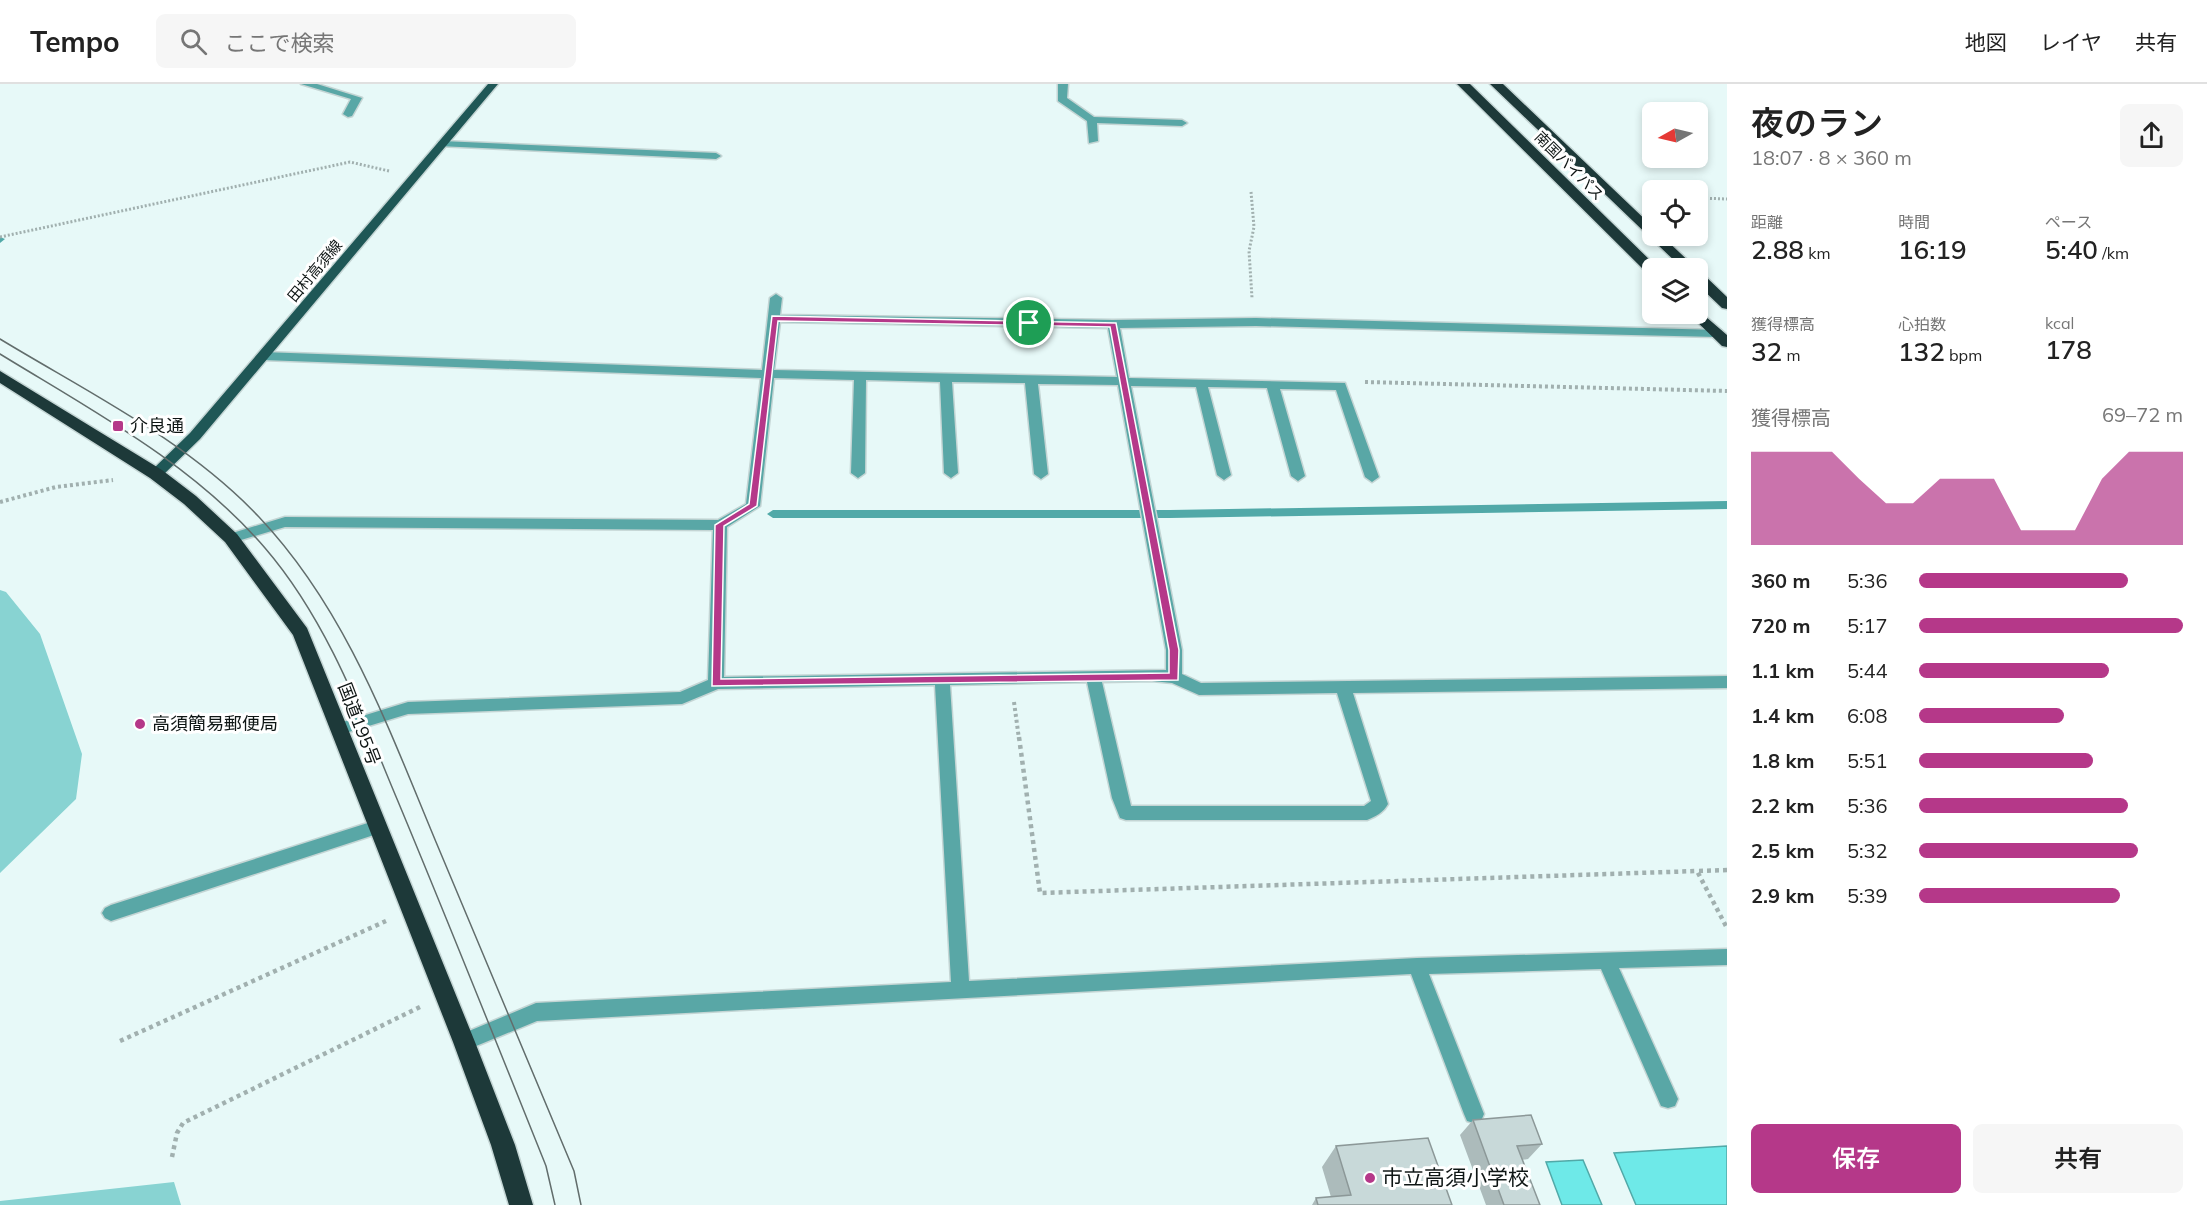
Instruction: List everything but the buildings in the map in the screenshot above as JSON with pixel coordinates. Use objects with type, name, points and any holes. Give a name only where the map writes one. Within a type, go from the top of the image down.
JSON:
[{"type":"highway","name":"南国バイパス","points":[[1463,84],[1642,260]]},
{"type":"highway","name":"南国バイパス","points":[[1496,84],[1642,224]]},
{"type":"highway","name":"南国バイパス","points":[[1666,246],[1678,258]]},
{"type":"highway","points":[[1708,287],[1727,305]]},
{"type":"highway","points":[[1707,324],[1722,338]]},
{"type":"highway","name":"国道195号","points":[[0,376],[156,474],[190,500],[231,538],[301,633],[464,1042],[502,1145],[521,1205]]},
{"type":"main road","name":"田村高須線","points":[[156,474],[195,436],[493,84]]},
{"type":"street","points":[[306,84],[357,98],[348,114]]},
{"type":"street","points":[[1063,84],[1062,99],[1092,120],[1182,123]]},
{"type":"street","points":[[1092,120],[1093,141]]},
{"type":"street","points":[[442,144],[716,156]]},
{"type":"street","points":[[231,538],[285,522],[720,525],[753,506],[776,298]]},
{"type":"street","points":[[774,318],[1113,324],[1256,322],[1722,338]]},
{"type":"street","points":[[1113,324],[1174,650],[1174,677]]},
{"type":"street","points":[[262,357],[768,374],[1341,386],[1372,477]]},
{"type":"street","points":[[858,473],[860,375]]},
{"type":"street","points":[[946,378],[951,474]]},
{"type":"street","points":[[1031,380],[1041,474]]},
{"type":"street","points":[[1201,383],[1224,475]]},
{"type":"street","points":[[1272,384],[1298,476]]},
{"type":"street","points":[[716,683],[720,525]]},
{"type":"street","points":[[1092,676],[1120,798],[1126,813],[1367,813],[1380,804],[1343,687]]},
{"type":"street","points":[[339,729],[408,708],[682,698],[716,683],[1092,676],[1174,677],[1199,688],[1727,682]]},
{"type":"street","points":[[942,679],[961,991]]},
{"type":"street","points":[[111,913],[377,827]]},
{"type":"street","points":[[464,1042],[536,1012],[1417,966],[1727,957]]},
{"type":"street","points":[[1607,961],[1668,1099]]},
{"type":"street","points":[[1417,966],[1474,1114]]},
{"type":"path","points":[[0,237],[350,162],[415,178]]},
{"type":"path","points":[[1251,192],[1254,227],[1250,251],[1250,287],[1256,322]]},
{"type":"path","points":[[1708,198],[1727,199]]},
{"type":"path","points":[[1341,386],[1349,382],[1361,382],[1727,391]]},
{"type":"path","points":[[0,502],[30,490],[156,474]]},
{"type":"path","points":[[1012,678],[1040,893],[1727,870]]},
{"type":"path","points":[[1698,871],[1727,928]]},
{"type":"path","points":[[120,1041],[411,910]]},
{"type":"path","points":[[172,1157],[177,1133],[183,1123],[445,995]]},
{"type":"shaded area","points":[[0,590],[6,592],[40,634],[82,754],[76,799],[0,873]]},
{"type":"shaded area","points":[[1727,1146],[1727,1205],[1636,1205],[1614,1153]]},
{"type":"shaded area","points":[[1583,1160],[1602,1205],[1562,1205],[1546,1162]]},
{"type":"shaded area","points":[[174,1182],[181,1205],[0,1205],[0,1201]]},
{"type":"waterway","points":[[773,514],[1170,514],[1727,505]]},
{"type":"tram line","points":[[0,339],[136,419],[200,464],[231,489],[259,517],[290,553],[317,590],[341,630],[382,713],[574,1171],[581,1205]]},
{"type":"tram line","points":[[0,354],[106,418],[206,490],[265,548],[307,606],[341,668],[416,845],[546,1166],[555,1205]]},
{"type":"place","name":"介良通","points":[[118,426]]},
{"type":"place","name":"高須簡易郵便局","points":[[140,724]]},
{"type":"place","name":"市立高須小学校","points":[[1370,1178]]},
{"type":"route","points":[[774,318],[1029,323],[1113,324],[1174,650],[1174,677],[1152,675],[716,683],[720,525],[753,506],[774,318]]}]
